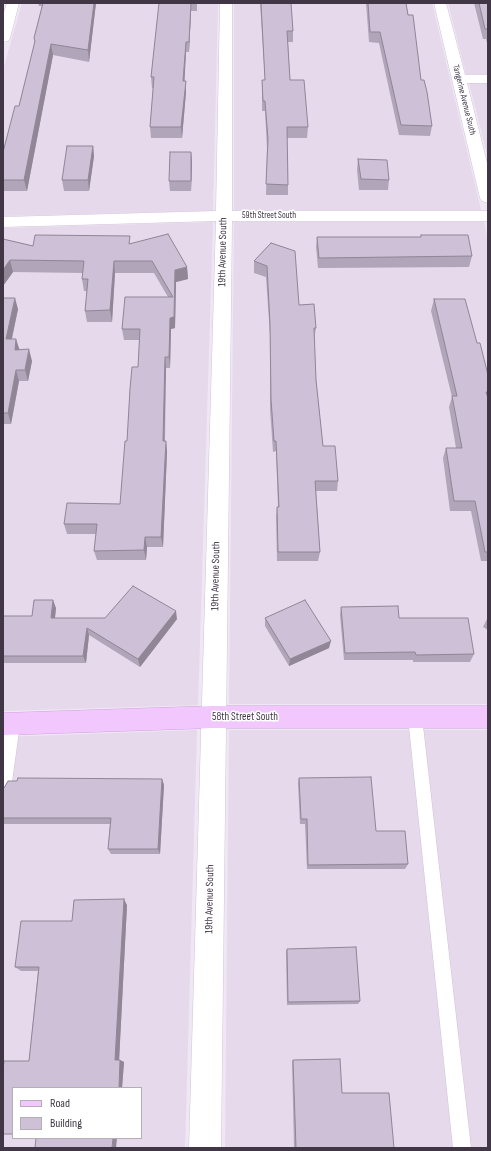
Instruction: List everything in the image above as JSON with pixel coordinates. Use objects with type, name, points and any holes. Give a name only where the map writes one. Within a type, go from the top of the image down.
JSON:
[{"type":"street","points":[[3,38],[13,3]]},
{"type":"street","name":"19th Avenue South","points":[[205,1148],[224,216],[226,3]]},
{"type":"street","name":"Tangerine Avenue South","points":[[440,3],[488,198]]},
{"type":"street","points":[[458,79],[488,79]]},
{"type":"street","name":"59th Street South","points":[[3,222],[224,216],[488,216]]},
{"type":"street","name":"58th Street South","points":[[8,724],[213,717],[488,716]]},
{"type":"lane","points":[[415,716],[462,1148]]},
{"type":"lane","points":[[3,789],[8,724]]},
{"type":"shaded area","points":[[22,3],[218,3],[213,211],[3,216],[3,70]]},
{"type":"shaded area","points":[[234,3],[432,3],[481,210],[234,210]]},
{"type":"shaded area","points":[[448,3],[488,3],[488,74],[466,74]]},
{"type":"shaded area","points":[[469,83],[488,83],[488,158]]},
{"type":"shaded area","points":[[213,222],[198,705],[3,711],[3,228]]},
{"type":"shaded area","points":[[234,222],[484,222],[488,241],[488,704],[229,704]]},
{"type":"shaded area","points":[[197,730],[185,1148],[3,1148],[3,737]]},
{"type":"shaded area","points":[[229,730],[488,730],[488,1148],[225,1148]]},
{"type":"building","points":[[43,3],[94,3],[88,50],[51,44],[24,180],[3,180],[3,152],[15,106],[19,106]]},
{"type":"building","points":[[159,3],[191,3],[189,42],[186,42],[183,81],[186,81],[181,127],[150,127],[154,77],[151,77]]},
{"type":"building","points":[[261,3],[291,3],[293,31],[287,31],[290,80],[304,80],[308,127],[287,127],[288,185],[266,184],[268,139],[265,101],[263,101],[262,80],[265,80]]},
{"type":"building","points":[[368,3],[406,3],[408,15],[413,15],[421,80],[424,80],[427,92],[432,126],[401,125],[380,32],[370,32]]},
{"type":"building","points":[[479,3],[488,3],[488,29],[485,29]]},
{"type":"building","points":[[67,146],[93,146],[88,180],[62,180]]},
{"type":"building","points":[[170,152],[191,152],[191,181],[169,181]]},
{"type":"building","points":[[358,159],[387,160],[389,180],[361,179]]},
{"type":"building","points":[[168,234],[187,267],[175,270],[174,317],[170,318],[169,357],[165,357],[163,441],[166,441],[161,537],[145,537],[144,550],[94,551],[97,524],[64,524],[67,503],[120,504],[125,441],[127,441],[132,367],[138,367],[140,329],[122,329],[125,297],[173,297],[152,261],[114,261],[110,310],[85,311],[88,279],[82,279],[84,261],[10,260],[3,270],[3,239],[33,246],[35,235],[130,236],[129,244]]},
{"type":"building","points":[[421,235],[468,235],[472,256],[319,258],[317,237],[421,237]]},
{"type":"building","points":[[271,243],[295,251],[299,305],[314,304],[316,328],[314,328],[316,380],[323,446],[335,446],[338,481],[315,481],[320,552],[278,552],[277,507],[279,507],[276,441],[274,441],[271,399],[270,324],[267,266],[254,261]]},
{"type":"building","points":[[3,298],[15,298],[6,339],[16,339],[15,350],[29,349],[25,370],[16,370],[8,413],[3,413]]},
{"type":"building","points":[[434,299],[465,299],[477,343],[480,343],[488,375],[488,392],[486,392],[488,398],[488,552],[485,552],[475,501],[454,501],[446,448],[462,448],[452,396],[457,396]]},
{"type":"building","points":[[133,586],[176,611],[138,659],[87,628],[83,656],[3,656],[3,616],[32,616],[34,600],[53,600],[51,618],[105,618]]},
{"type":"building","points":[[305,600],[331,641],[290,659],[265,618]]},
{"type":"building","points":[[398,606],[399,618],[468,618],[474,654],[416,655],[415,652],[345,653],[341,607]]},
{"type":"building","points":[[371,777],[376,831],[405,831],[408,864],[308,865],[307,819],[301,819],[299,778]]},
{"type":"building","points":[[18,778],[162,779],[158,849],[108,849],[111,818],[3,818],[3,789],[8,781],[17,781]]},
{"type":"building","points":[[124,899],[115,1060],[120,1060],[119,1087],[12,1087],[12,1134],[3,1134],[4,1061],[29,1061],[39,967],[15,967],[21,921],[72,921],[74,900]]},
{"type":"building","points":[[356,947],[360,1001],[288,1002],[287,949]]},
{"type":"building","points":[[340,1059],[342,1093],[389,1093],[394,1148],[296,1148],[293,1060]]},
{"type":"building","points":[[36,1139],[113,1139],[112,1148],[35,1148]]}]
